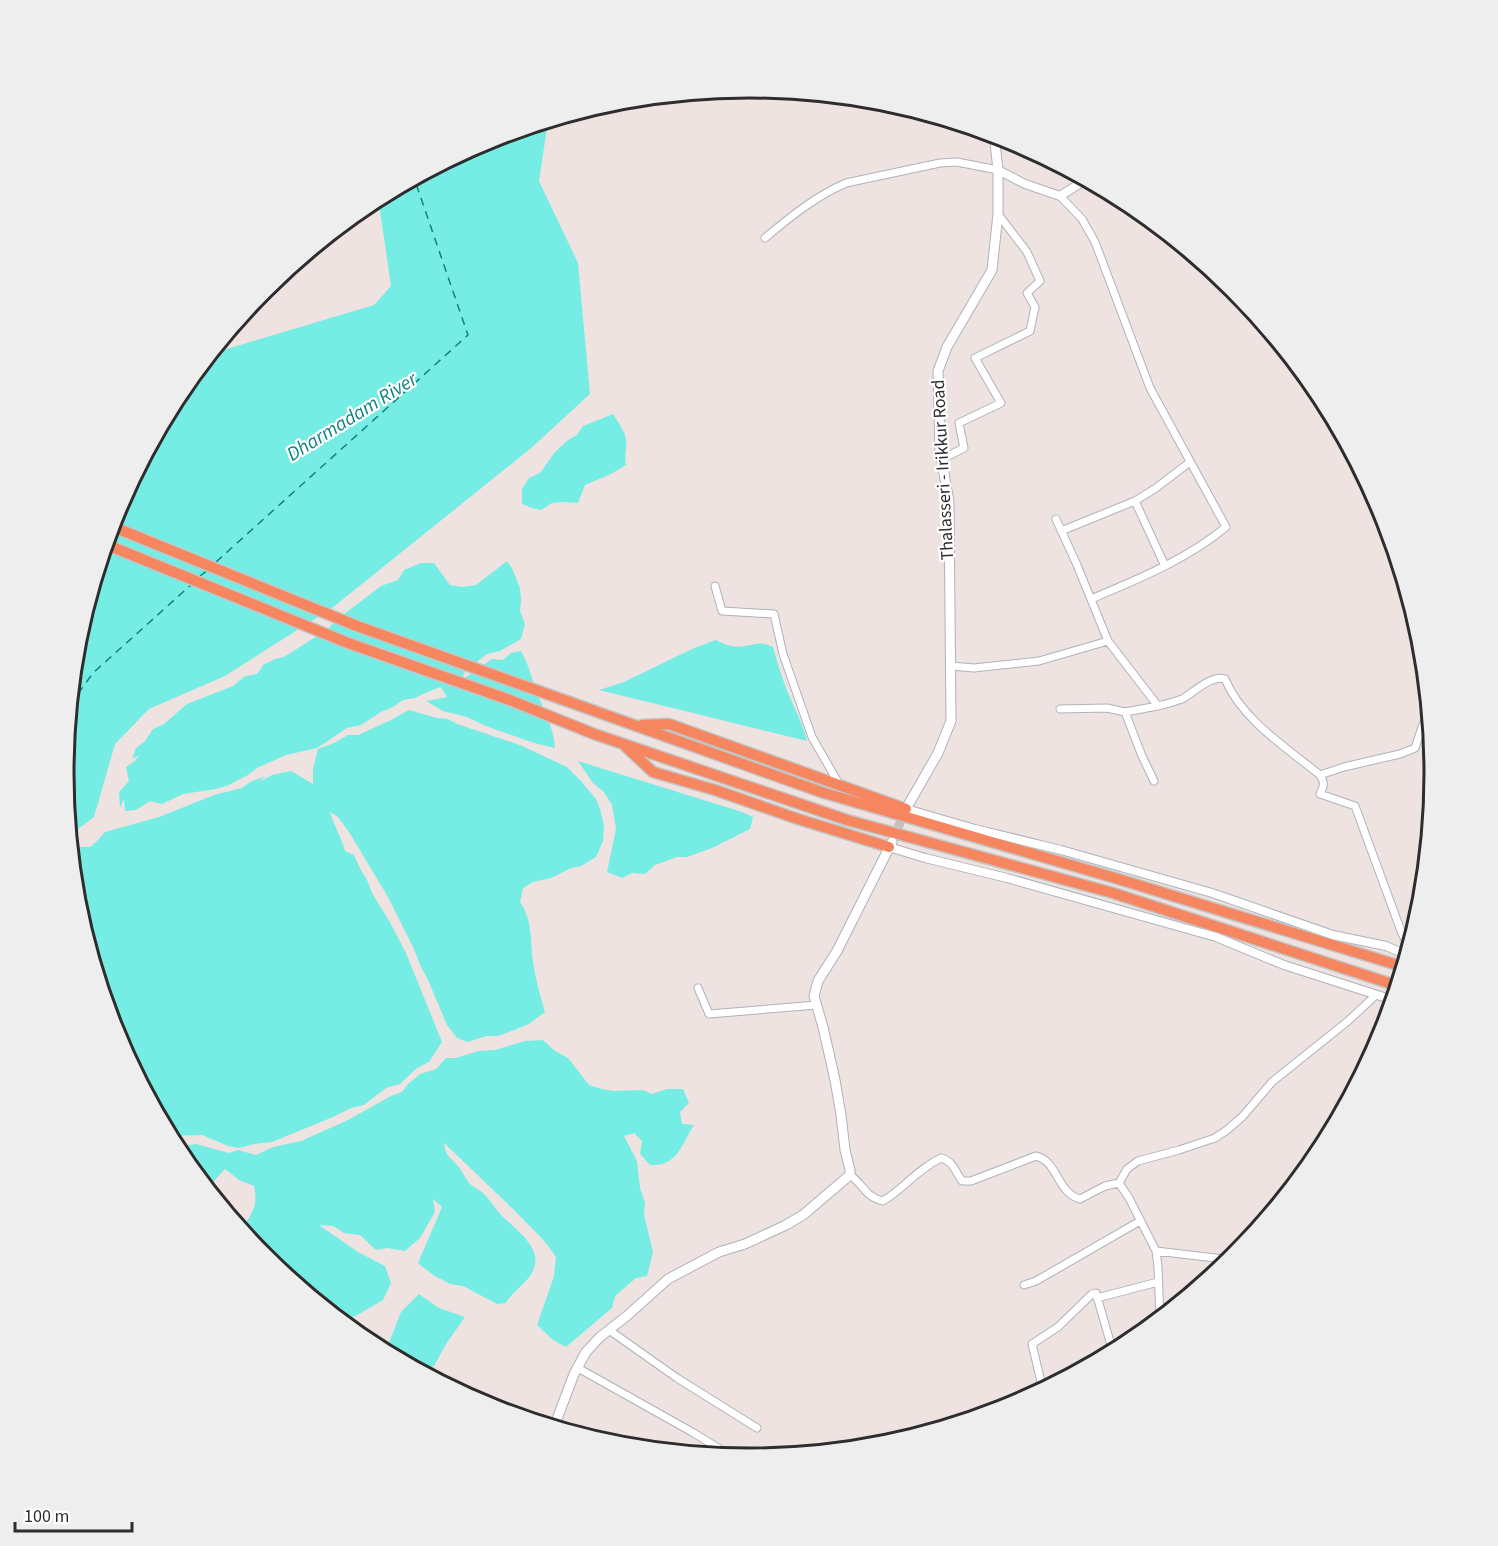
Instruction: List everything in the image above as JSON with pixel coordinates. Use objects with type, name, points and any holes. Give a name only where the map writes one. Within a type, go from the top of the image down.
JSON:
[{"type":"highway","points":[[119,529],[357,626],[856,803],[1126,881],[1396,965]]},
{"type":"highway","points":[[112,547],[348,644],[507,699],[594,735],[847,820],[1113,893],[1391,984]]},
{"type":"highway","points":[[632,725],[669,724],[906,809]]},
{"type":"highway","points":[[623,744],[653,772],[716,790],[798,819],[891,844]]},
{"type":"main road","name":"Thalasseri - Irikkur Road","points":[[906,809],[938,753],[951,721],[949,502],[940,441],[938,370],[947,347],[992,270],[998,214],[998,170],[995,144]]},
{"type":"main road","points":[[557,1420],[586,1352],[600,1337],[668,1279],[719,1252],[745,1244],[786,1226],[803,1215],[850,1175],[835,1080],[814,996],[818,981],[837,951],[891,844]]},
{"type":"street","points":[[765,238],[832,189],[846,183],[940,163],[957,162],[998,170],[1025,184],[1060,196],[1082,219],[1095,242],[1150,388],[1226,527],[1181,559],[1091,599]]},
{"type":"street","points":[[1060,196],[1079,184]]},
{"type":"street","points":[[942,459],[964,448],[959,423],[1001,403],[975,358],[1030,331],[1035,307],[1027,293],[1040,281],[1027,252],[998,214]]},
{"type":"street","points":[[1061,531],[1136,501],[1190,462]]},
{"type":"street","points":[[1136,501],[1166,566]]},
{"type":"street","points":[[1056,519],[1108,641],[1158,706]]},
{"type":"street","points":[[715,586],[722,611],[774,614],[783,654],[812,737],[839,784]]},
{"type":"street","points":[[951,666],[974,668],[1039,661],[1108,641]]},
{"type":"street","points":[[1060,709],[1107,708],[1125,712],[1170,704],[1213,680],[1220,677],[1225,679],[1230,692],[1240,706],[1258,725],[1320,775],[1324,781],[1320,794],[1355,806],[1404,937]]},
{"type":"street","points":[[1125,712],[1154,781]]},
{"type":"street","points":[[1320,775],[1415,748],[1423,726]]},
{"type":"street","points":[[906,809],[1212,893],[1333,935],[1386,946],[1400,952]]},
{"type":"street","points":[[891,844],[925,858],[1007,878],[1216,937],[1284,965],[1386,998]]},
{"type":"street","points":[[698,988],[709,1014],[817,1005]]},
{"type":"street","points":[[850,1175],[874,1199],[883,1201],[891,1197],[921,1170],[941,1158],[953,1165],[962,1181],[971,1181],[1036,1156],[1047,1161],[1066,1191],[1080,1199],[1105,1186],[1119,1183],[1127,1169],[1138,1161],[1215,1138],[1227,1130],[1243,1116],[1272,1082],[1348,1021],[1376,995]]},
{"type":"street","points":[[1119,1183],[1156,1251],[1159,1309]]},
{"type":"street","points":[[1024,1285],[1036,1281],[1140,1221]]},
{"type":"street","points":[[1156,1251],[1219,1258]]},
{"type":"street","points":[[1097,1298],[1158,1282]]},
{"type":"street","points":[[1040,1382],[1032,1344],[1058,1327],[1092,1294],[1096,1293],[1110,1344]]},
{"type":"street","points":[[609,1330],[677,1378],[757,1428]]},
{"type":"street","points":[[578,1368],[716,1447]]},
{"type":"water","name":"Dharmadam River","points":[[547,129],[539,181],[578,263],[590,394],[530,449],[332,608],[225,676],[149,709],[115,744],[94,817],[76,831],[75,729],[86,641],[109,556],[143,474],[164,435],[187,398],[223,350],[374,305],[391,286],[380,208],[450,167],[490,149]]},
{"type":"water","points":[[613,414],[625,437],[626,465],[585,485],[578,503],[552,503],[541,510],[522,504],[522,489],[529,478],[540,473],[555,452],[577,435],[583,426]]},
{"type":"water","points":[[507,561],[520,588],[520,611],[525,624],[521,639],[500,651],[487,654],[465,671],[462,680],[492,659],[503,660],[511,653],[521,651],[549,721],[555,748],[534,743],[467,717],[443,711],[426,701],[447,697],[441,687],[415,698],[403,700],[361,725],[347,728],[317,748],[286,755],[257,768],[229,785],[183,794],[162,804],[150,801],[136,810],[125,811],[124,799],[120,808],[119,792],[129,781],[126,767],[139,755],[132,759],[136,748],[145,741],[153,729],[164,724],[187,704],[233,686],[245,676],[257,674],[263,665],[284,657],[328,629],[335,621],[381,586],[398,580],[404,570],[421,563],[434,563],[450,585],[462,587],[476,585]]},
{"type":"water","points":[[716,640],[726,645],[741,647],[762,644],[773,647],[784,683],[807,741],[599,690],[624,682],[694,648]]},
{"type":"water","points":[[409,710],[448,719],[520,745],[567,767],[596,799],[604,826],[603,841],[596,857],[581,866],[571,868],[551,878],[533,882],[523,888],[520,902],[529,923],[535,974],[545,1012],[529,1024],[497,1036],[486,1036],[468,1042],[457,1038],[447,1025],[388,897],[349,832],[338,817],[330,812],[345,851],[354,855],[372,893],[406,953],[442,1042],[429,1062],[417,1068],[400,1084],[386,1088],[364,1105],[351,1108],[272,1142],[239,1148],[202,1135],[179,1136],[143,1072],[109,990],[86,905],[78,849],[90,847],[105,832],[159,817],[214,795],[242,788],[265,776],[259,782],[272,775],[291,771],[313,784],[313,769],[318,749],[348,735],[358,735]]},
{"type":"water","points":[[578,761],[742,812],[753,817],[750,829],[712,848],[655,865],[645,874],[632,873],[622,878],[607,872],[616,829],[612,805]]},
{"type":"water","points":[[543,1040],[555,1051],[568,1058],[589,1085],[602,1089],[643,1090],[652,1094],[667,1089],[683,1089],[689,1103],[680,1112],[682,1124],[694,1125],[675,1156],[660,1165],[650,1165],[640,1154],[642,1141],[634,1133],[624,1136],[637,1161],[640,1188],[645,1203],[644,1215],[653,1252],[647,1276],[636,1278],[615,1296],[612,1308],[566,1347],[553,1340],[537,1325],[554,1276],[556,1257],[535,1231],[444,1143],[448,1155],[470,1184],[485,1195],[531,1246],[535,1260],[532,1273],[506,1303],[497,1304],[463,1286],[450,1284],[433,1275],[418,1263],[442,1207],[433,1199],[435,1212],[420,1238],[405,1251],[387,1248],[376,1250],[360,1235],[344,1233],[333,1226],[319,1225],[358,1252],[385,1266],[391,1283],[383,1300],[354,1317],[346,1315],[304,1281],[271,1251],[246,1224],[255,1205],[254,1186],[239,1180],[225,1169],[212,1183],[185,1146],[196,1144],[229,1153],[238,1150],[256,1155],[273,1147],[301,1141],[348,1120],[402,1092],[420,1074],[436,1069],[446,1058],[495,1050],[525,1041]]},
{"type":"water","points":[[419,1294],[439,1308],[465,1317],[434,1366],[428,1367],[389,1344],[401,1312]]},
{"type":"ferry route","points":[[216,562],[468,335],[416,185]]},
{"type":"ferry route","points":[[200,576],[208,570]]},
{"type":"ferry route","points":[[78,694],[93,673],[192,584]]},
{"type":"tunnel","points":[[893,840],[905,811]]}]
